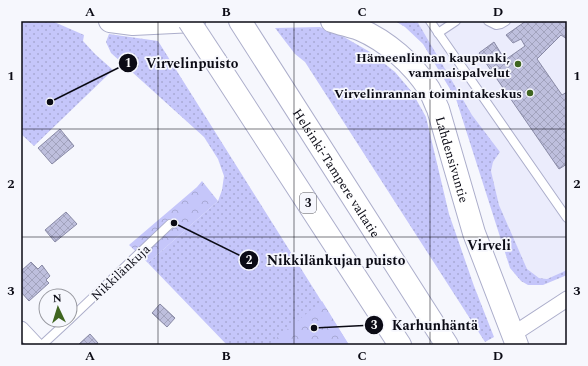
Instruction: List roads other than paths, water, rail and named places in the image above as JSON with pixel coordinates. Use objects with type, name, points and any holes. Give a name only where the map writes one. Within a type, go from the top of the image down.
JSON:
[{"type":"main road","points":[[110,21],[133,24],[194,21]]},
{"type":"main road","name":"3","points":[[189,21],[400,345]]},
{"type":"main road","name":"Helsinki-Tampere valtatie","points":[[240,21],[447,345]]},
{"type":"main road","name":"Lahdensivuntie","points":[[332,21],[359,29],[378,39],[399,54],[418,73],[429,90],[438,109],[474,233],[515,340]]},
{"type":"street","points":[[515,340],[567,299]]},
{"type":"street","points":[[21,329],[36,345]]},
{"type":"lane","points":[[430,21],[567,218]]},
{"type":"lane","points":[[438,33],[456,21]]},
{"type":"lane","points":[[488,21],[496,25],[506,21]]},
{"type":"lane","name":"Nikkilänkuja","points":[[78,311],[170,224]]},
{"type":"lane","name":"Nikkilänkuja","points":[[42,345],[60,328]]},
{"type":"place","name":"Hämeenlinnan kaupunki, vammaispalvelut","points":[[518,64]]},
{"type":"place","name":"Virvelinrannan toimintakeskus","points":[[530,93]]},
{"type":"place","name":"Virvelinpuisto","points":[[50,102]]},
{"type":"place","name":"Nikkilänkujan puisto","points":[[174,223]]},
{"type":"place","name":"Karhunhäntä","points":[[314,328]]},
{"type":"district","name":"Virveli","points":[[489,245]]}]
